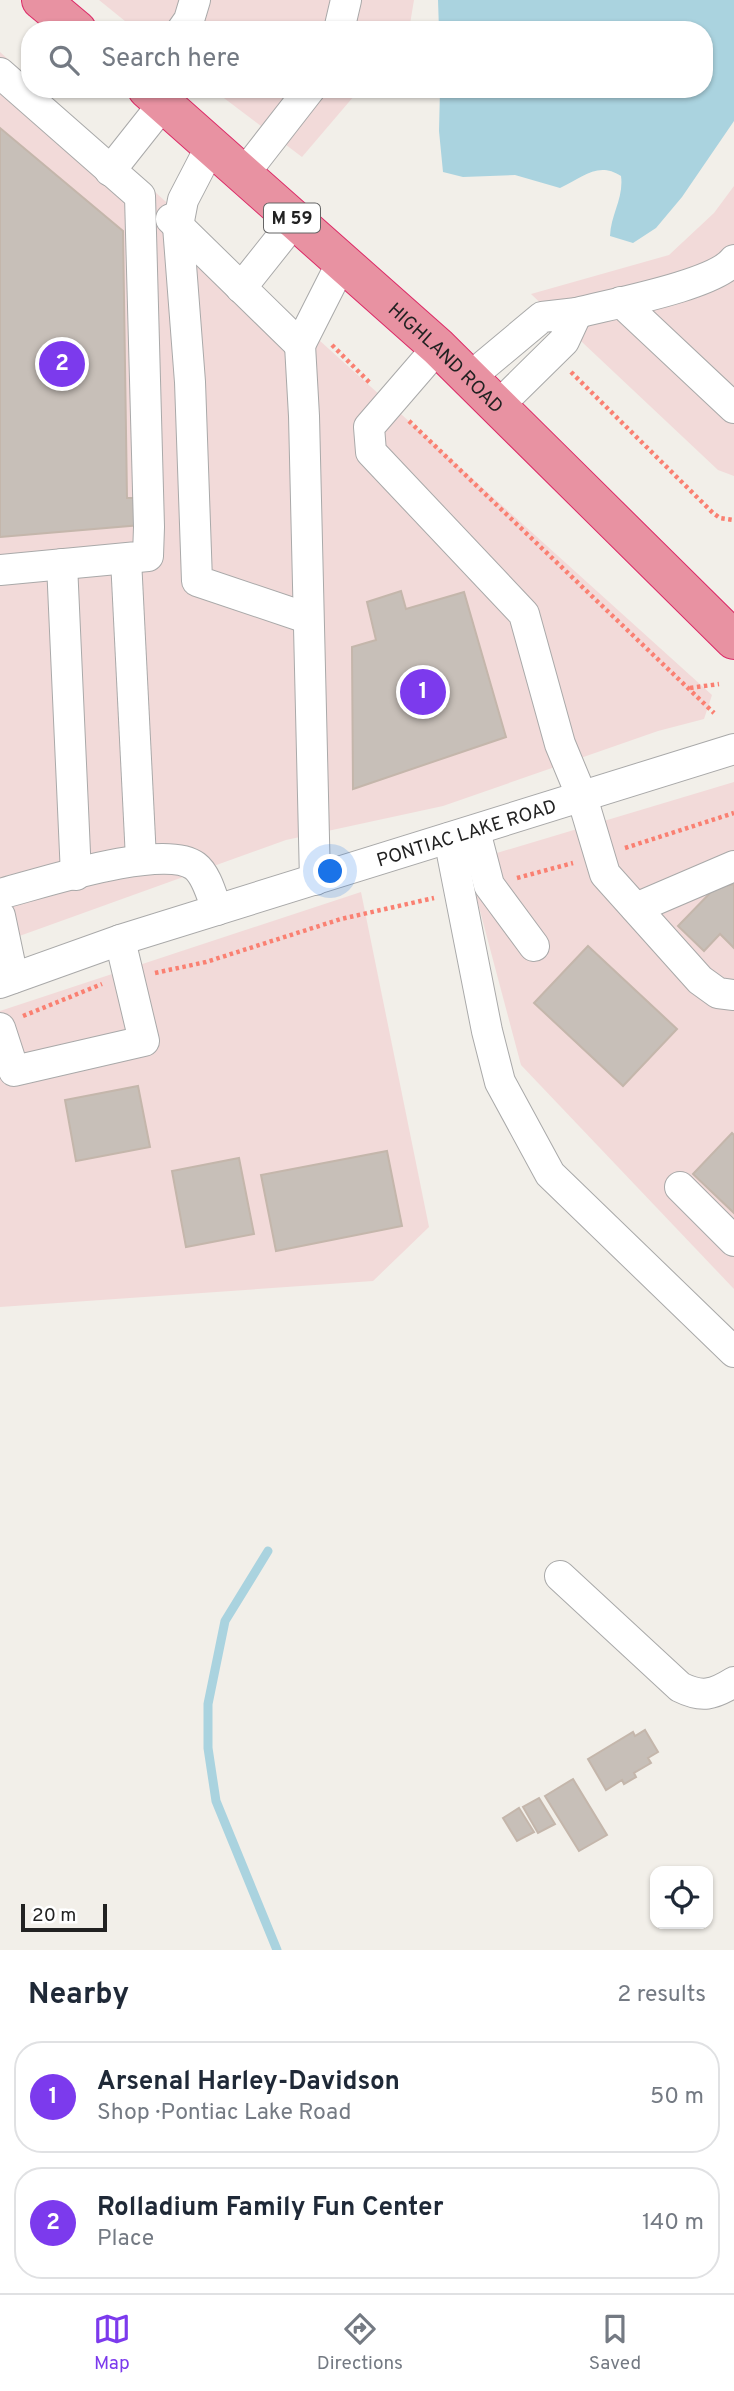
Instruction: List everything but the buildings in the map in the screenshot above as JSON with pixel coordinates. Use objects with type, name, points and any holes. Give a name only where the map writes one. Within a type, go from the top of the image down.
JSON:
[{"type":"highway","points":[[41,0],[66,21]]},
{"type":"highway","name":"HIGHLAND ROAD","points":[[156,98],[438,347],[734,640]]},
{"type":"street","points":[[188,21],[195,0]]},
{"type":"street","points":[[341,21],[346,0]]},
{"type":"street","points":[[0,73],[21,92]]},
{"type":"street","points":[[28,98],[110,171],[140,196],[161,209],[300,345]]},
{"type":"street","points":[[110,171],[154,98]]},
{"type":"street","points":[[243,175],[303,98]]},
{"type":"street","points":[[211,146],[183,200],[178,226],[190,382],[197,581],[307,618]]},
{"type":"street","points":[[0,570],[148,556],[140,196]]},
{"type":"street","points":[[241,288],[295,220]]},
{"type":"street","points":[[469,378],[541,317],[577,313],[696,281],[727,268],[734,260]]},
{"type":"street","points":[[315,880],[300,345],[341,264]]},
{"type":"street","points":[[621,302],[734,408]]},
{"type":"street","points":[[498,406],[564,341],[577,313]]},
{"type":"street","points":[[438,347],[369,427],[371,452],[524,614],[560,744],[582,797],[605,874],[700,980],[718,993],[734,995]]},
{"type":"street","points":[[126,559],[141,859]]},
{"type":"street","points":[[62,564],[76,874]]},
{"type":"street","name":"PONTIAC LAKE ROAD","points":[[6,981],[120,940],[734,749]]},
{"type":"street","points":[[462,834],[475,888],[487,1031],[500,1082],[550,1174],[734,1352]]},
{"type":"street","points":[[0,894],[141,859],[175,859],[196,867],[217,910]]},
{"type":"street","points":[[636,908],[734,866]]},
{"type":"street","points":[[475,888],[534,946]]},
{"type":"street","points":[[0,916],[6,981]]},
{"type":"street","points":[[10,1023],[14,1071],[144,1041],[120,940]]},
{"type":"street","points":[[680,1187],[734,1241]]},
{"type":"street","points":[[560,1576],[680,1686],[697,1696],[714,1695],[734,1682]]},
{"type":"path","points":[[569,370],[713,513],[720,518],[734,520]]},
{"type":"path","points":[[714,713],[689,688],[719,684]]},
{"type":"path","points":[[10,1023],[95,985],[206,962],[341,919],[599,856],[734,813]]},
{"type":"shaded area","points":[[99,0],[414,0],[410,21],[125,21]]},
{"type":"shaded area","points":[[0,52],[21,71],[21,98],[51,98],[712,695],[704,719],[658,731],[443,806],[286,840],[0,943]]},
{"type":"shaded area","points":[[224,98],[352,98],[302,157]]},
{"type":"shaded area","points":[[734,186],[734,476],[718,470],[531,294],[669,255],[714,213]]},
{"type":"shaded area","points":[[734,782],[734,1289],[521,1065],[467,862]]},
{"type":"shaded area","points":[[361,892],[429,1227],[373,1281],[0,1307],[0,1011]]},
{"type":"water","points":[[438,0],[734,0],[734,121],[682,197],[656,228],[633,243],[610,236],[621,184],[621,176],[612,172],[605,170],[590,173],[560,188],[515,175],[463,177],[443,172],[439,131],[440,98],[713,98],[713,21],[439,21]]},
{"type":"waterway","points":[[268,1551],[225,1621],[208,1704],[208,1748],[216,1801],[277,1950]]},
{"type":"place","name":"Rolladium Family Fun Center","points":[[62,364]]},
{"type":"place","name":"Arsenal Harley-Davidson","points":[[423,692]]}]
